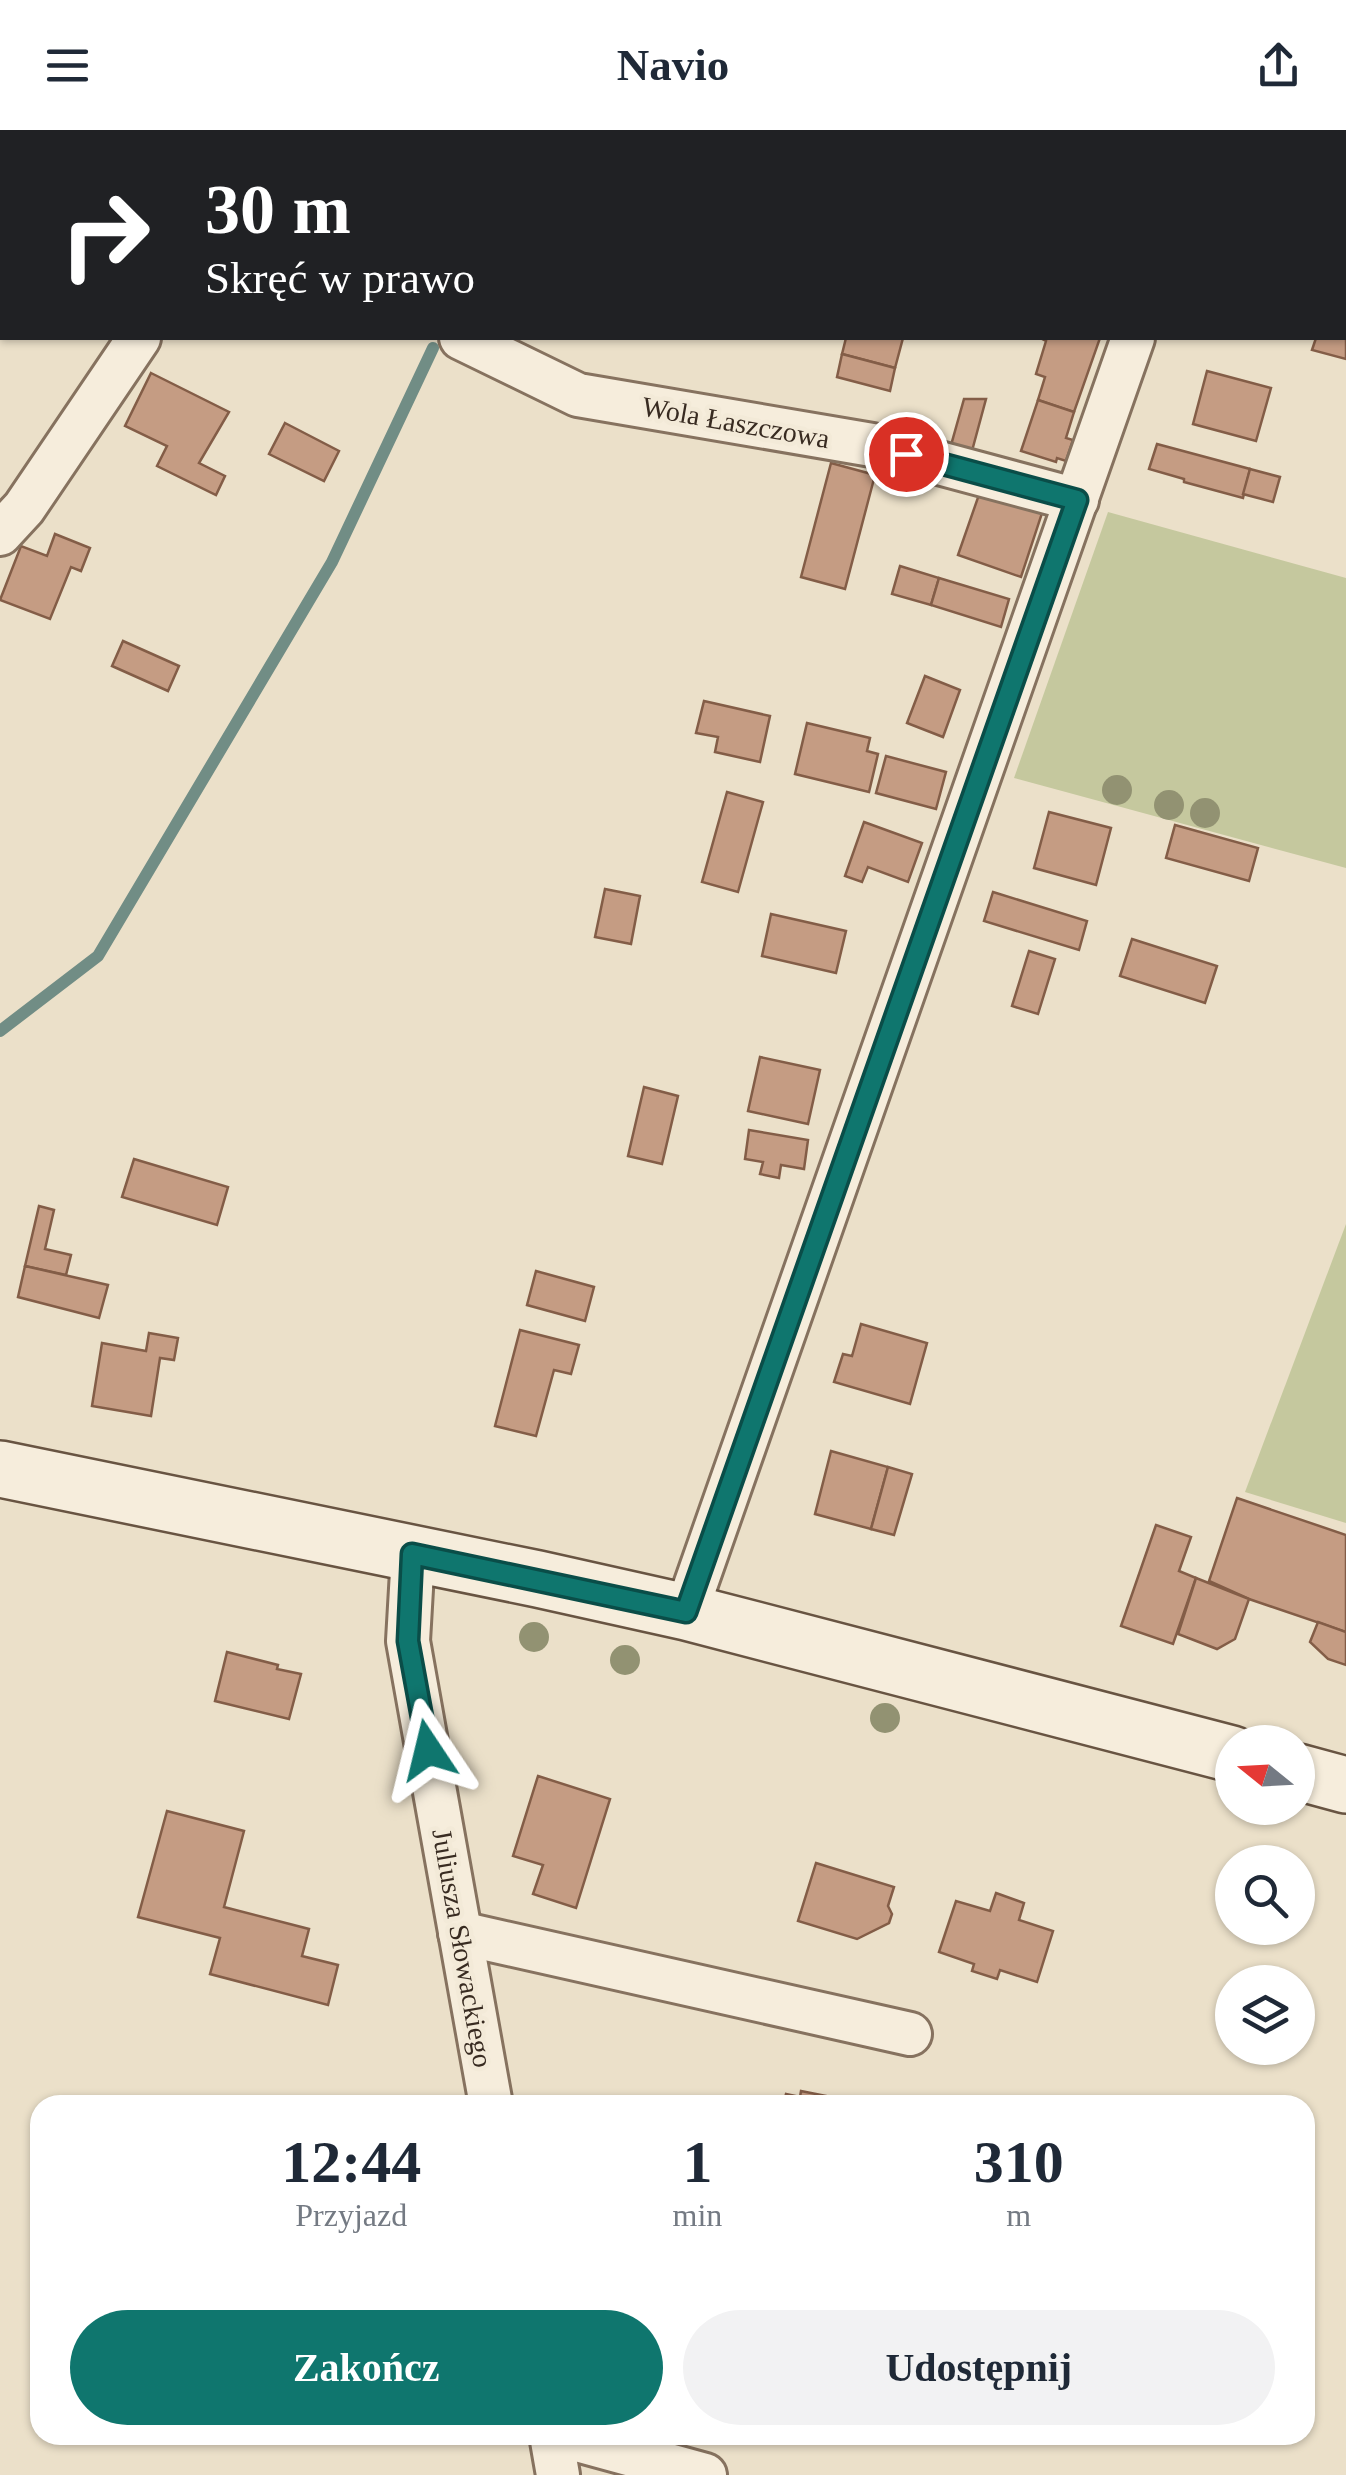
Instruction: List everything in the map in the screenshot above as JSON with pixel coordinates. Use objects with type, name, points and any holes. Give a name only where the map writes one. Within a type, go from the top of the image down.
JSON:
[{"type":"main road","points":[[0,1469],[686,1612],[1215,1750]]},
{"type":"main road","points":[[1315,1777],[1346,1785]]},
{"type":"street","points":[[0,534],[24,508],[137,340]]},
{"type":"street","name":"Wola Łaszczowa","points":[[465,340],[578,395],[872,445],[1077,500]]},
{"type":"street","points":[[686,1612],[1132,340]]},
{"type":"street","name":"Juliusza Słowackiego","points":[[412,1554],[408,1641],[489,2095]]},
{"type":"street","points":[[460,1934],[910,2034]]},
{"type":"street","points":[[553,2445],[558,2475]]},
{"type":"street","points":[[596,2445],[706,2475]]},
{"type":"green space","points":[[1108,512],[1346,578],[1346,868],[1014,778]]},
{"type":"green space","points":[[1346,1224],[1346,1523],[1245,1492]]},
{"type":"building","points":[[846,340],[902,340],[895,368],[842,354]]},
{"type":"building","points":[[1099,340],[1074,412],[1038,400],[1045,377],[1036,374],[1046,341]]},
{"type":"building","points":[[1315,340],[1346,340],[1346,359],[1312,350]]},
{"type":"building","points":[[842,354],[895,368],[890,391],[837,377]]},
{"type":"building","points":[[1207,371],[1271,388],[1256,441],[1193,424]]},
{"type":"building","points":[[151,373],[229,412],[199,463],[225,476],[216,495],[157,466],[167,446],[125,426]]},
{"type":"building","points":[[964,399],[986,399],[969,462],[948,456]]},
{"type":"building","points":[[1038,400],[1074,412],[1066,438],[1073,440],[1066,461],[1057,458],[1056,462],[1021,451]]},
{"type":"building","points":[[285,423],[339,451],[324,481],[269,454]]},
{"type":"building","points":[[1157,444],[1250,469],[1243,498],[1149,469]]},
{"type":"building","points":[[831,463],[875,475],[845,589],[801,577]]},
{"type":"building","points":[[1250,469],[1280,477],[1273,502],[1243,494]]},
{"type":"building","points":[[982,486],[1044,507],[1021,577],[958,555]]},
{"type":"building","points":[[55,534],[90,548],[81,571],[71,567],[50,619],[0,600],[21,546],[47,556]]},
{"type":"building","points":[[900,566],[939,578],[931,605],[892,594]]},
{"type":"building","points":[[939,578],[1009,599],[1001,627],[931,605]]},
{"type":"building","points":[[123,641],[179,666],[168,691],[112,666]]},
{"type":"building","points":[[925,676],[960,690],[943,737],[907,723]]},
{"type":"building","points":[[704,701],[770,716],[760,762],[715,752],[718,737],[696,733]]},
{"type":"building","points":[[807,723],[870,738],[867,751],[878,754],[869,792],[795,774]]},
{"type":"building","points":[[886,756],[946,772],[936,809],[876,793]]},
{"type":"building","points":[[727,792],[763,802],[738,892],[702,882]]},
{"type":"building","points":[[1049,812],[1111,828],[1096,885],[1034,868]]},
{"type":"building","points":[[864,822],[922,843],[908,882],[868,867],[862,882],[845,876]]},
{"type":"building","points":[[1175,825],[1258,848],[1249,881],[1166,858]]},
{"type":"building","points":[[605,889],[640,896],[631,944],[595,937]]},
{"type":"building","points":[[993,892],[1087,921],[1079,950],[984,921]]},
{"type":"building","points":[[771,914],[846,931],[836,973],[762,956]]},
{"type":"building","points":[[1132,939],[1217,966],[1205,1003],[1120,976]]},
{"type":"building","points":[[1029,951],[1055,959],[1038,1014],[1012,1006]]},
{"type":"building","points":[[760,1057],[820,1070],[808,1124],[748,1111]]},
{"type":"building","points":[[644,1087],[678,1096],[662,1164],[628,1156]]},
{"type":"building","points":[[749,1130],[808,1140],[804,1169],[781,1165],[779,1178],[760,1174],[763,1162],[745,1159]]},
{"type":"building","points":[[134,1159],[228,1187],[217,1225],[122,1197]]},
{"type":"building","points":[[39,1206],[54,1210],[45,1249],[71,1255],[66,1275],[25,1266]]},
{"type":"building","points":[[25,1266],[108,1285],[99,1318],[18,1297]]},
{"type":"building","points":[[536,1271],[594,1287],[585,1321],[527,1305]]},
{"type":"building","points":[[861,1324],[927,1343],[910,1404],[834,1382],[843,1354],[852,1356]]},
{"type":"building","points":[[520,1330],[579,1345],[571,1374],[554,1370],[536,1436],[495,1426]]},
{"type":"building","points":[[149,1333],[178,1338],[174,1360],[160,1358],[151,1416],[92,1406],[102,1343],[146,1351]]},
{"type":"building","points":[[831,1451],[888,1467],[871,1529],[815,1514]]},
{"type":"building","points":[[888,1467],[912,1474],[894,1535],[871,1529]]},
{"type":"building","points":[[1237,1498],[1346,1535],[1346,1632],[1209,1581]]},
{"type":"building","points":[[1156,1525],[1191,1537],[1179,1571],[1196,1578],[1173,1644],[1121,1626]]},
{"type":"building","points":[[1196,1578],[1249,1599],[1235,1639],[1217,1649],[1178,1634]]},
{"type":"building","points":[[1318,1622],[1346,1632],[1346,1665],[1328,1659],[1310,1642]]},
{"type":"building","points":[[227,1652],[301,1674],[289,1719],[215,1701]]},
{"type":"building","points":[[538,1776],[610,1799],[576,1908],[533,1894],[543,1865],[513,1856]]},
{"type":"building","points":[[167,1811],[244,1831],[224,1907],[309,1929],[302,1956],[338,1965],[328,2005],[210,1974],[220,1938],[138,1917]]},
{"type":"building","points":[[816,1863],[894,1887],[888,1906],[892,1914],[889,1923],[857,1939],[798,1921]]},
{"type":"building","points":[[996,1893],[1024,1903],[1019,1920],[1053,1931],[1037,1982],[1000,1970],[997,1979],[972,1971],[974,1964],[939,1952],[956,1901],[990,1911]]},
{"type":"waterway","points":[[0,1031],[98,956],[332,562],[433,348]]},
{"type":"route","points":[[428,1750],[408,1641],[412,1554],[686,1612],[1077,500],[906,454]]}]
